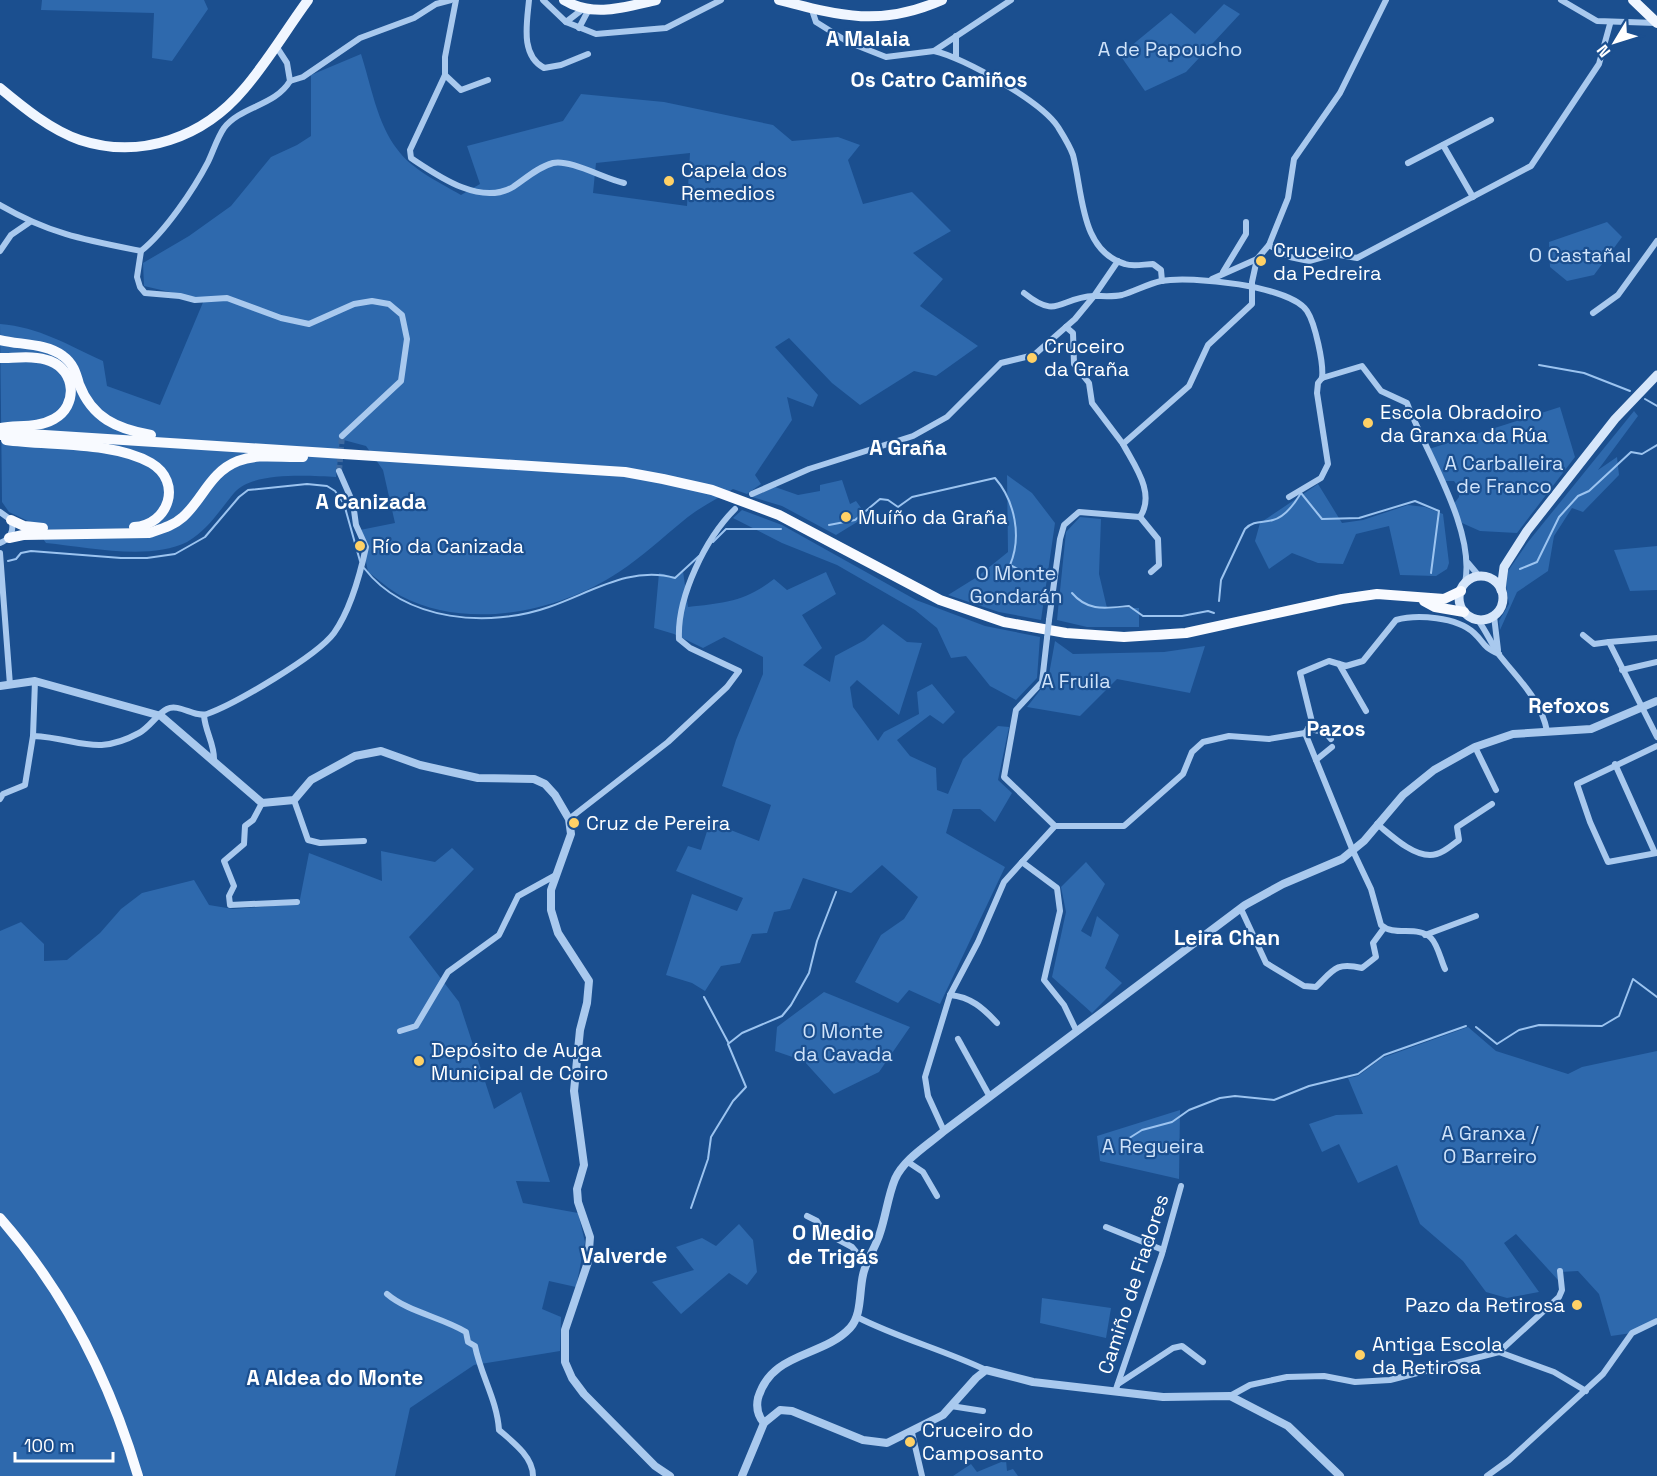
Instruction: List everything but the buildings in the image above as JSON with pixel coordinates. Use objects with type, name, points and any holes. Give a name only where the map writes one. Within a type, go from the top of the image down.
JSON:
[{"type":"highway","points":[[0,340],[45,348],[61,355],[73,367],[87,401],[110,423],[134,432],[201,444]]},
{"type":"highway","points":[[0,358],[35,357],[50,361],[62,368],[70,382],[71,397],[65,410],[56,418],[43,424],[0,428]]},
{"type":"highway","points":[[0,437],[29,434],[625,472],[712,490],[779,515],[940,600],[1004,622],[1066,633],[1124,637],[1186,633],[1342,599],[1377,594],[1418,599],[1444,599],[1463,587]]},
{"type":"highway","points":[[0,437],[112,451],[139,458],[157,467],[168,483],[169,491],[169,501],[160,517],[146,526],[38,528],[3,513]]},
{"type":"highway","points":[[4,540],[23,535],[149,532],[169,527],[182,518],[215,476],[240,460],[262,456],[356,454]]},
{"type":"highway","points":[[1418,599],[1435,607],[1464,612]]},
{"type":"highway","points":[[0,1218],[58,1294],[92,1353],[121,1419],[138,1476]]},
{"type":"main road","points":[[0,88],[50,124],[79,139],[119,147],[146,147],[186,134],[210,121],[243,90],[308,0]]},
{"type":"main road","points":[[564,0],[586,10],[602,11],[656,0]]},
{"type":"main road","points":[[779,0],[799,3],[812,10],[845,17],[878,18],[922,9],[942,0]]},
{"type":"main road","points":[[1633,0],[1657,23]]},
{"type":"main road","points":[[1504,567],[1463,587],[1459,598],[1464,612],[1478,620],[1494,616],[1502,604],[1504,567],[1546,505],[1615,419],[1657,375]]},
{"type":"main road","points":[[1483,577],[1501,590]]},
{"type":"street","points":[[139,263],[207,164],[223,129],[235,119],[274,99],[290,81],[303,77],[360,38],[414,18],[436,4],[453,0],[445,57],[445,75],[410,150],[411,158],[446,180],[486,194],[510,188],[557,163],[572,165],[624,183]]},
{"type":"street","points":[[529,0],[528,48],[536,64],[544,68],[561,66],[588,54]]},
{"type":"street","points":[[543,0],[566,22],[596,34],[666,28],[721,0]]},
{"type":"street","points":[[934,51],[1011,0]]},
{"type":"street","points":[[1212,279],[1257,259],[1269,245],[1288,198],[1294,159],[1340,93],[1386,0]]},
{"type":"street","points":[[1561,0],[1597,21],[1610,24],[1657,23]]},
{"type":"street","points":[[566,22],[586,10]]},
{"type":"street","points":[[579,28],[586,10]]},
{"type":"street","points":[[812,10],[816,22],[848,42],[886,57],[934,51],[956,57],[1040,109],[1056,125],[1072,154],[1080,197],[1099,249],[1127,265],[1153,264],[1161,270],[1162,281]]},
{"type":"street","points":[[1269,245],[1290,256],[1309,261],[1334,254],[1357,258],[1531,166],[1599,64],[1610,24]]},
{"type":"street","points":[[956,36],[956,57]]},
{"type":"street","points":[[276,46],[287,63],[290,81]]},
{"type":"street","points":[[445,75],[461,90],[488,80]]},
{"type":"street","points":[[1408,163],[1491,120]]},
{"type":"street","points":[[1443,145],[1473,197]]},
{"type":"street","points":[[0,205],[30,222],[72,238],[141,251]]},
{"type":"street","points":[[0,251],[10,235],[30,222]]},
{"type":"street","points":[[1222,273],[1246,234],[1246,222]]},
{"type":"street","points":[[1593,313],[1618,295],[1657,241]]},
{"type":"street","points":[[152,243],[141,251],[137,277],[140,287],[153,294],[180,296],[195,300],[227,298],[281,318],[309,324],[354,304],[372,301],[388,304],[402,315],[407,339],[401,381],[342,436]]},
{"type":"street","points":[[1123,444],[1189,386],[1208,345],[1252,304],[1252,287],[1257,259]]},
{"type":"street","points":[[752,494],[809,469],[913,436],[946,417],[1001,363],[1034,356],[1066,327],[1094,296],[1118,261]]},
{"type":"street","points":[[1024,293],[1038,304],[1048,307],[1094,296],[1119,296],[1162,281],[1212,279],[1252,287],[1296,302],[1307,311],[1319,351],[1322,378]]},
{"type":"street","points":[[1066,327],[1073,333],[1074,364],[1089,383],[1092,403],[1123,444],[1146,487],[1144,512],[1140,517]]},
{"type":"street","points":[[1289,497],[1321,478],[1328,464],[1317,393],[1318,383],[1322,378],[1362,366],[1381,391],[1407,403],[1453,510],[1467,561],[1463,587]]},
{"type":"street","points":[[33,736],[57,737],[98,747],[123,742],[146,729],[166,710],[173,708],[204,715],[236,701],[296,664],[333,634],[351,601],[366,547],[356,525],[353,503],[339,471]]},
{"type":"street","points":[[569,819],[668,742],[727,687],[739,671],[690,648],[679,639],[678,620],[687,591],[718,526],[735,509]]},
{"type":"street","points":[[1151,572],[1159,565],[1158,539],[1140,517],[1079,512],[1064,525],[1042,682],[1016,710],[1004,777],[1056,826],[1124,826],[1183,774],[1192,752],[1203,742],[1229,736],[1269,740],[1306,731],[1326,733],[1331,739]]},
{"type":"street","points":[[3,513],[12,529],[4,540]]},
{"type":"street","points":[[0,553],[10,685]]},
{"type":"street","points":[[1467,561],[1483,577]]},
{"type":"street","points":[[1494,616],[1498,654]]},
{"type":"street","points":[[1306,731],[1312,722],[1300,673],[1329,661],[1346,666],[1363,661],[1395,620],[1418,617],[1460,625],[1473,632],[1484,648],[1498,654]]},
{"type":"street","points":[[1478,620],[1498,654],[1529,690],[1542,712],[1546,731]]},
{"type":"street","points":[[1582,635],[1594,644],[1657,638]]},
{"type":"street","points":[[1610,642],[1657,737]]},
{"type":"street","points":[[1622,670],[1657,662]]},
{"type":"street","points":[[1339,664],[1366,711]]},
{"type":"street","points":[[0,799],[3,794],[25,785],[33,736],[35,681]]},
{"type":"street","points":[[0,686],[35,681],[161,716],[262,803],[294,800],[311,780],[355,756],[381,751],[420,765],[478,778],[534,779],[545,784],[555,795],[569,819],[571,834],[551,890],[551,910],[558,933],[589,981],[587,1003],[580,1030],[574,1091],[581,1128],[584,1165],[577,1189],[578,1202],[590,1237],[588,1262],[565,1330],[565,1362],[572,1378],[584,1395],[655,1466],[670,1476]]},
{"type":"street","points":[[764,1423],[759,1418],[757,1404],[763,1383],[783,1364],[843,1334],[856,1317],[867,1265],[880,1234],[895,1178],[909,1162],[944,1131],[1241,909],[1283,884],[1327,868],[1353,851],[1403,795],[1434,770],[1475,747],[1513,735],[1591,729],[1657,701]]},
{"type":"street","points":[[204,715],[204,728],[215,748],[214,761]]},
{"type":"street","points":[[1306,731],[1353,851],[1371,889],[1384,928]]},
{"type":"street","points":[[1615,764],[1656,853],[1608,862],[1576,784],[1615,764],[1657,746]]},
{"type":"street","points":[[1316,760],[1332,747]]},
{"type":"street","points":[[1475,747],[1496,790]]},
{"type":"street","points":[[294,800],[308,840],[320,843],[364,841]]},
{"type":"street","points":[[262,803],[253,820],[245,826],[244,844],[224,861],[234,886],[229,896],[230,904],[297,902]]},
{"type":"street","points":[[1377,824],[1405,846],[1429,855],[1443,851],[1459,840],[1457,827],[1492,804]]},
{"type":"street","points":[[944,1131],[928,1096],[925,1077],[950,995],[978,942],[1004,882],[1056,826]]},
{"type":"street","points":[[1022,862],[1057,888],[1060,911],[1044,980],[1064,1005],[1077,1032]]},
{"type":"street","points":[[400,1031],[416,1026],[448,972],[499,935],[518,896],[556,875]]},
{"type":"street","points":[[1241,909],[1266,963],[1304,986],[1316,987],[1344,964],[1362,968],[1376,957],[1373,943],[1384,928]]},
{"type":"street","points":[[1425,935],[1476,916]]},
{"type":"street","points":[[1384,928],[1432,938],[1445,969]]},
{"type":"street","points":[[950,995],[962,996],[974,1001],[997,1023]]},
{"type":"street","points":[[958,1039],[990,1097]]},
{"type":"street","points":[[909,1162],[923,1172],[937,1196]]},
{"type":"street","name":"Camiño de Fiadores","points":[[1116,1388],[1163,1250],[1181,1186]]},
{"type":"street","points":[[807,1216],[817,1221],[824,1232],[852,1247],[867,1265]]},
{"type":"street","points":[[1106,1227],[1163,1250]]},
{"type":"street","points":[[856,1317],[882,1330],[958,1357],[986,1370],[1033,1382],[1116,1388],[1163,1397],[1230,1396],[1250,1385],[1287,1377],[1324,1376],[1355,1382],[1390,1380],[1499,1352],[1559,1297],[1562,1290],[1560,1272]]},
{"type":"street","points":[[387,1294],[397,1302],[432,1315],[466,1332],[468,1342],[475,1346],[493,1395],[498,1412],[499,1430],[528,1459],[533,1468],[533,1476]]},
{"type":"street","points":[[1487,1476],[1509,1460],[1604,1374],[1632,1333],[1657,1321]]},
{"type":"street","points":[[1116,1388],[1173,1348],[1182,1346],[1203,1362]]},
{"type":"street","points":[[1499,1352],[1554,1372],[1586,1391]]},
{"type":"street","points":[[742,1476],[764,1423],[780,1410],[792,1411],[863,1440],[887,1443],[912,1433],[943,1415],[986,1370]]},
{"type":"street","points":[[1230,1396],[1288,1426],[1340,1476]]},
{"type":"street","points":[[951,1406],[983,1411]]},
{"type":"street","points":[[912,1433],[922,1476]]},
{"type":"green space","points":[[42,0],[204,0],[208,9],[172,61],[152,58],[154,13],[41,10]]},
{"type":"green space","name":"A de Papoucho","points":[[1224,4],[1240,14],[1186,72],[1145,91],[1120,55],[1171,13],[1195,34]]},
{"type":"green space","points":[[361,54],[379,116],[397,149],[418,169],[461,195],[480,184],[467,146],[563,121],[581,94],[664,102],[773,125],[792,141],[838,137],[860,145],[848,160],[863,204],[912,192],[951,231],[913,253],[943,279],[920,306],[978,346],[936,376],[914,371],[860,405],[832,383],[789,338],[775,347],[818,395],[813,407],[787,397],[792,420],[755,475],[761,484],[747,494],[733,489],[701,508],[644,554],[595,586],[569,598],[513,612],[455,613],[427,607],[401,596],[368,572],[360,530],[395,523],[383,470],[366,446],[340,439],[336,477],[282,476],[254,481],[242,486],[201,532],[187,542],[172,548],[136,552],[46,543],[32,523],[9,512],[2,502],[0,324],[40,333],[103,361],[107,386],[160,405],[204,300],[144,286],[143,263],[189,236],[231,206],[271,157],[311,136],[311,75]],"holes":[[[690,153],[687,206],[593,193],[596,163]]]},
{"type":"green space","name":"O Castañal","points":[[1607,222],[1622,237],[1594,275],[1567,281],[1550,267],[1549,242]]},
{"type":"green space","name":"A Carballeira de Franco","points":[[1560,407],[1575,457],[1517,533],[1480,531],[1462,523],[1453,505],[1459,497],[1459,488],[1454,481],[1442,481],[1429,449]]},
{"type":"green space","points":[[1634,411],[1638,416],[1598,470],[1617,457],[1619,475],[1583,512],[1572,508],[1554,536],[1548,571],[1517,592],[1500,630],[1499,621],[1509,604],[1506,586],[1508,571],[1528,542]]},
{"type":"green space","name":"O Monte Gondarán","points":[[1007,475],[1032,493],[1055,523],[1041,620],[999,612],[948,595],[977,577],[1008,552]]},
{"type":"green space","points":[[842,480],[850,504],[856,501],[867,516],[836,535],[782,506],[752,497],[775,487],[798,495],[820,491],[820,485]]},
{"type":"green space","points":[[1318,484],[1342,523],[1363,520],[1408,505],[1425,507],[1443,514],[1449,563],[1447,569],[1436,576],[1400,575],[1389,526],[1356,534],[1343,564],[1318,563],[1292,553],[1269,569],[1255,541],[1260,523]]},
{"type":"green space","points":[[742,510],[782,525],[916,600],[985,626],[1040,637],[1037,678],[1016,700],[990,686],[966,656],[951,658],[937,628],[915,610],[837,565],[782,543],[733,518]]},
{"type":"green space","points":[[1080,517],[1101,519],[1099,574],[1107,608],[1139,608],[1139,627],[1087,627],[1057,620],[1066,532]]},
{"type":"green space","points":[[1657,546],[1657,590],[1630,591],[1614,550]]},
{"type":"green space","points":[[683,571],[688,607],[743,597],[774,579],[787,590],[826,572],[836,594],[802,615],[822,648],[803,665],[830,682],[835,656],[865,640],[883,624],[907,642],[922,643],[899,715],[857,680],[850,687],[853,707],[878,741],[884,732],[919,714],[917,692],[932,684],[955,712],[943,724],[930,715],[897,740],[910,756],[936,768],[937,790],[948,794],[963,759],[998,726],[1009,727],[998,780],[1012,793],[995,822],[980,809],[953,809],[946,833],[1005,867],[940,1004],[909,990],[898,1003],[855,982],[881,935],[904,919],[918,897],[882,865],[851,893],[803,878],[790,909],[774,912],[767,933],[752,934],[740,963],[721,966],[705,991],[692,983],[666,975],[692,894],[737,911],[743,898],[676,871],[688,846],[701,850],[710,822],[759,841],[771,805],[722,786],[736,740],[763,674],[763,657],[724,637],[703,648],[674,634],[654,628],[659,573],[675,577]]},
{"type":"green space","name":"A Fruila","points":[[1055,641],[1073,654],[1164,652],[1205,646],[1190,693],[1117,679],[1080,716],[1027,707],[1048,680]]},
{"type":"green space","points":[[452,848],[474,869],[409,937],[459,1002],[494,1109],[521,1092],[550,1182],[516,1181],[523,1203],[578,1213],[585,1242],[576,1287],[549,1281],[542,1309],[561,1317],[560,1351],[474,1365],[410,1408],[395,1476],[0,1476],[0,931],[21,922],[44,944],[44,961],[67,960],[100,933],[121,909],[142,893],[194,880],[209,905],[233,909],[299,904],[309,853],[382,881],[381,851],[435,862]]},
{"type":"green space","points":[[1086,862],[1105,884],[1081,931],[1091,937],[1097,916],[1119,935],[1105,968],[1122,983],[1092,1013],[1052,977],[1066,912],[1061,887]]},
{"type":"green space","name":"O Monte da Cavada","points":[[824,992],[910,1027],[879,1072],[834,1094],[804,1061],[775,1051],[777,1027]]},
{"type":"green space","name":"A Granxa / O Barreiro","points":[[1468,1027],[1496,1051],[1568,1074],[1582,1067],[1657,1051],[1657,1321],[1632,1333],[1611,1336],[1599,1294],[1578,1271],[1560,1272],[1558,1280],[1516,1234],[1504,1243],[1539,1292],[1507,1298],[1486,1292],[1463,1261],[1420,1224],[1397,1165],[1358,1183],[1339,1144],[1322,1152],[1309,1124],[1336,1115],[1363,1114],[1348,1078],[1358,1076],[1382,1058]]},
{"type":"green space","name":"A Regueira","points":[[1180,1110],[1179,1179],[1100,1161],[1097,1136]]},
{"type":"green space","points":[[739,1224],[753,1240],[757,1272],[747,1285],[729,1273],[681,1314],[652,1282],[694,1270],[676,1247],[702,1238],[716,1246]]},
{"type":"green space","points":[[1042,1298],[1111,1308],[1106,1338],[1040,1323]]},
{"type":"green space","points":[[1006,1460],[1007,1471],[1013,1469],[1018,1476],[953,1476],[971,1464],[977,1472]]},
{"type":"waterway","points":[[1539,365],[1584,373],[1630,391]]},
{"type":"waterway","points":[[1645,399],[1657,406]]},
{"type":"waterway","points":[[1520,569],[1537,562],[1559,517],[1578,496],[1589,491],[1631,452],[1642,454],[1657,445]]},
{"type":"waterway","points":[[829,525],[855,520],[880,499],[888,500],[898,507],[912,497],[995,478],[1012,508],[1016,531],[1016,543],[1010,565],[1024,572],[1042,571]]},
{"type":"waterway","points":[[8,561],[16,559],[21,553],[31,551],[121,558],[147,558],[175,554],[205,537],[239,497],[248,490],[307,484],[327,486],[335,491],[344,504],[360,561]]},
{"type":"waterway","points":[[1219,601],[1221,580],[1245,529],[1255,523],[1282,516],[1301,493],[1322,519],[1359,518],[1415,501],[1439,511],[1431,573]]},
{"type":"waterway","points":[[713,542],[726,529],[781,529]]},
{"type":"waterway","points":[[364,568],[382,586],[402,600],[425,610],[450,616],[475,618],[526,614],[627,578],[643,575],[675,578],[699,556]]},
{"type":"waterway","points":[[1072,593],[1091,606],[1105,608],[1129,606],[1143,616],[1182,616],[1208,611],[1214,613]]},
{"type":"waterway","points":[[691,1208],[708,1159],[711,1137],[733,1101],[746,1087],[728,1044],[742,1033],[782,1016],[791,1005],[809,973],[817,941],[836,892]]},
{"type":"waterway","points":[[1476,1027],[1497,1044],[1519,1030],[1539,1025],[1602,1026],[1619,1016],[1633,979],[1657,997]]},
{"type":"waterway","points":[[704,997],[728,1042]]},
{"type":"waterway","points":[[1123,1142],[1142,1130],[1172,1122],[1189,1110],[1220,1098],[1235,1096],[1274,1100],[1309,1086],[1358,1074],[1384,1055],[1466,1026]]},
{"type":"tunnel","points":[[339,471],[342,436]]},
{"type":"place","name":"Capela dos Remedios","points":[[669,181]]},
{"type":"place","name":"Cruceiro da Pedreira","points":[[1261,261]]},
{"type":"place","name":"Cruceiro da Graña","points":[[1032,358]]},
{"type":"place","name":"Escola Obradoiro da Granxa da Rúa","points":[[1368,423]]},
{"type":"place","name":"Muíño da Graña","points":[[846,517]]},
{"type":"place","name":"Río da Canizada","points":[[360,546]]},
{"type":"place","name":"Cruz de Pereira","points":[[574,823]]},
{"type":"place","name":"Depósito de Auga Municipal de Coiro","points":[[419,1061]]},
{"type":"place","name":"Pazo da Retirosa","points":[[1577,1305]]},
{"type":"place","name":"Antiga Escola da Retirosa","points":[[1360,1355]]},
{"type":"place","name":"Cruceiro do Camposanto","points":[[910,1442]]},
{"type":"district","name":"A Malaia","points":[[868,38]]},
{"type":"district","name":"Os Catro Camiños","points":[[939,79]]},
{"type":"district","name":"A Graña","points":[[908,447]]},
{"type":"district","name":"A Canizada","points":[[371,501]]},
{"type":"district","name":"Refoxos","points":[[1569,705]]},
{"type":"district","name":"Pazos","points":[[1336,728]]},
{"type":"district","name":"Leira Chan","points":[[1227,937]]},
{"type":"district","name":"O Medio de Trigás","points":[[833,1244]]},
{"type":"district","name":"Valverde","points":[[624,1255]]},
{"type":"district","name":"A Aldea do Monte","points":[[335,1377]]}]
